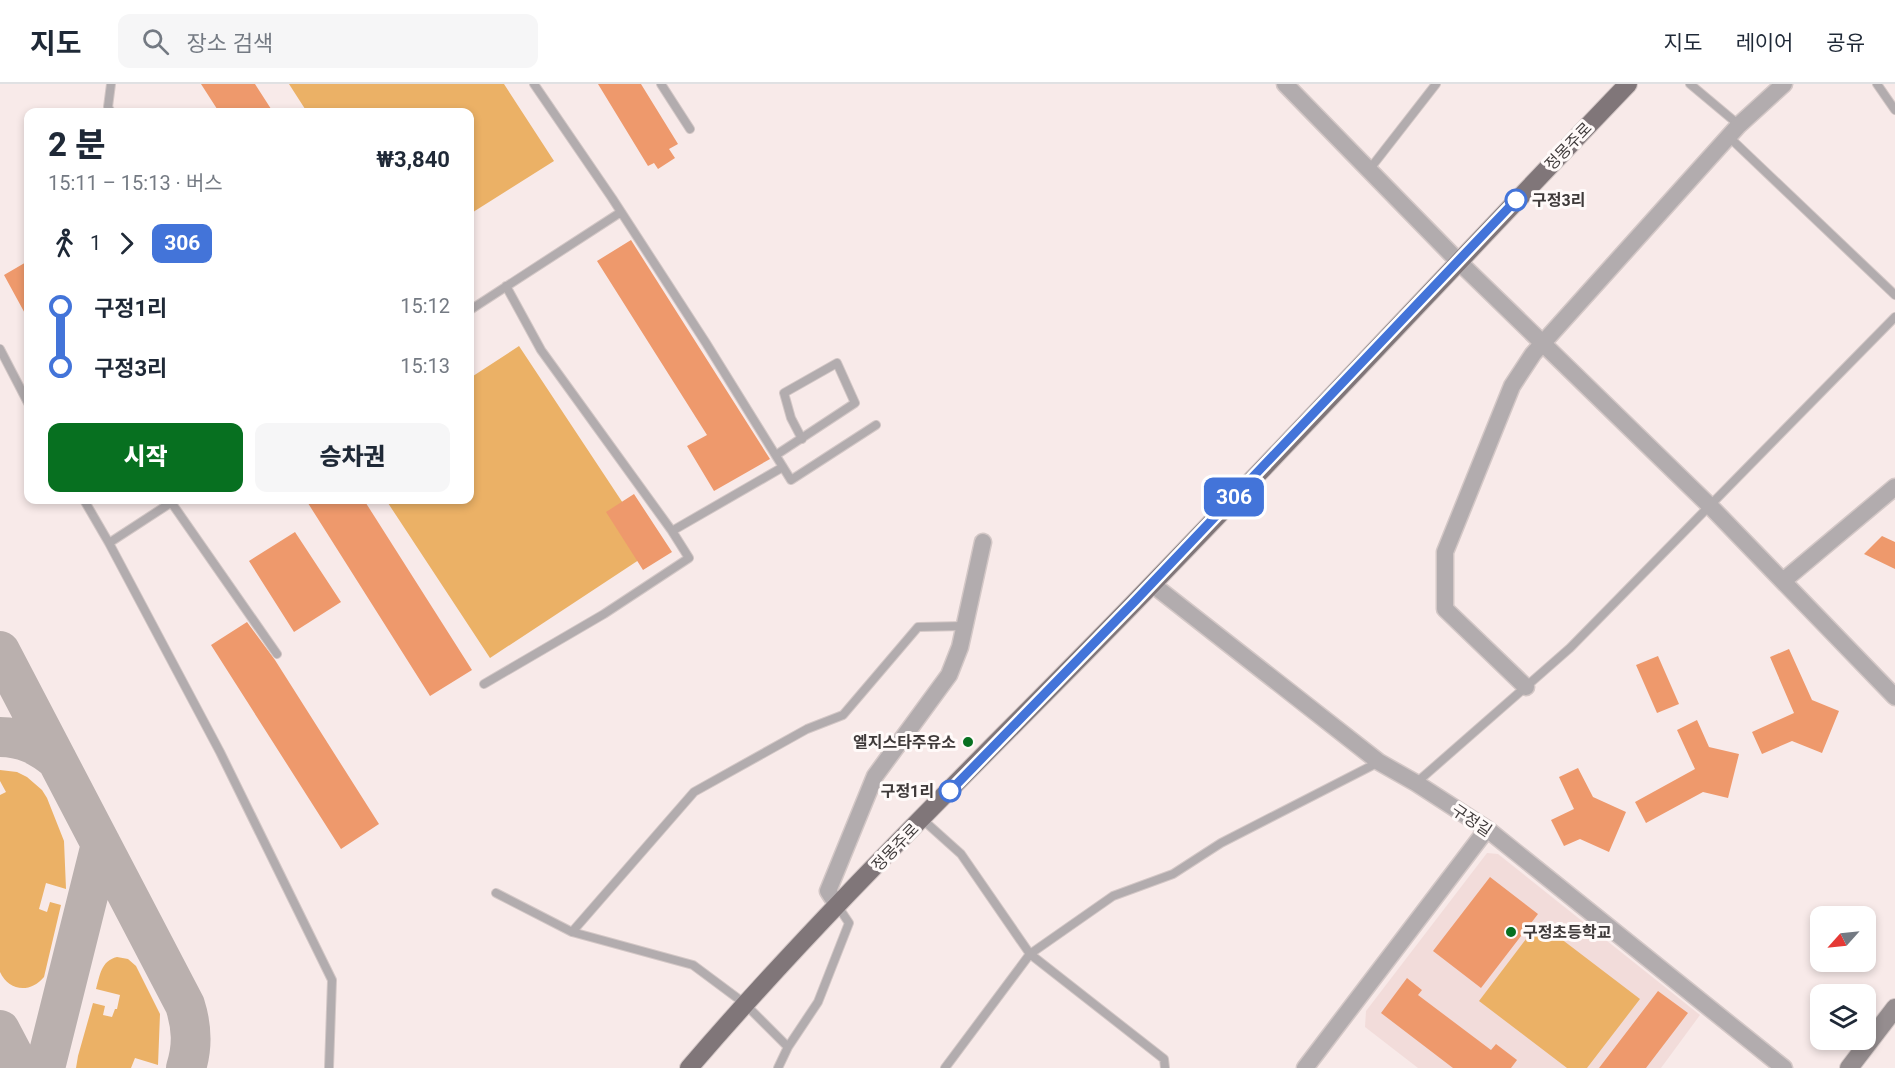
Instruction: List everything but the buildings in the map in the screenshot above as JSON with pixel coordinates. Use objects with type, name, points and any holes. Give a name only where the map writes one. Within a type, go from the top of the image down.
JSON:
[{"type":"main road","name":"정몽주로","points":[[689,1068],[744,1003],[837,905],[1152,584],[1628,84]]},
{"type":"main road","points":[[1849,1068],[1895,1008]]},
{"type":"street","points":[[1285,84],[1458,261],[1710,506],[1895,697]]},
{"type":"street","points":[[1526,687],[1445,609],[1445,552],[1512,386],[1533,354],[1734,131],[1785,85]]},
{"type":"street","points":[[1783,581],[1895,487]]},
{"type":"street","points":[[837,905],[828,891],[875,776],[949,675],[960,647],[983,542]]},
{"type":"street","name":"구정길","points":[[1152,584],[1379,762],[1487,829],[1784,1068]]},
{"type":"street","points":[[1305,1068],[1487,829]]},
{"type":"lane","points":[[109,108],[111,84]]},
{"type":"lane","points":[[534,84],[621,212],[791,480],[876,424]]},
{"type":"lane","points":[[661,84],[690,129]]},
{"type":"lane","points":[[1369,170],[1436,84]]},
{"type":"lane","points":[[1690,84],[1895,295]]},
{"type":"lane","points":[[1876,84],[1895,110]]},
{"type":"lane","points":[[474,307],[621,212]]},
{"type":"lane","points":[[484,684],[604,614],[689,558],[672,531],[541,350],[506,286]]},
{"type":"lane","points":[[1416,783],[1570,648],[1895,317]]},
{"type":"lane","points":[[0,348],[24,395]]},
{"type":"lane","points":[[776,455],[802,439],[855,403],[837,363],[784,393],[791,418],[802,439]]},
{"type":"lane","points":[[672,531],[783,467]]},
{"type":"lane","points":[[86,504],[220,752],[332,980],[329,1068]]},
{"type":"lane","points":[[109,543],[168,504]]},
{"type":"lane","points":[[175,504],[277,654]]},
{"type":"lane","points":[[572,932],[694,792],[807,729],[843,715],[918,627],[964,626]]},
{"type":"lane","points":[[945,1068],[1030,954],[1113,896],[1173,874],[1221,843],[1379,762]]},
{"type":"lane","points":[[922,819],[961,855],[1030,954],[1164,1059],[1165,1068]]},
{"type":"lane","points":[[496,893],[572,932],[693,965],[744,1003],[788,1047]]},
{"type":"lane","points":[[778,1068],[788,1047],[818,1002],[849,923],[837,905]]},
{"type":"shaded area","points":[[289,84],[504,84],[554,161],[474,211],[474,108],[304,108]]},
{"type":"shaded area","points":[[519,346],[654,550],[490,658],[389,504],[474,504],[474,375]]},
{"type":"shaded area","points":[[0,770],[17,772],[42,790],[64,841],[66,889],[46,883],[39,909],[47,912],[50,902],[61,905],[44,977],[27,988],[14,987],[4,979],[0,972],[0,795],[6,792],[0,781]]},
{"type":"shaded area","name":"구정초등학교","points":[[1487,853],[1498,854],[1700,1015],[1661,1068],[1418,1068],[1365,1027],[1366,1011]]},
{"type":"shaded area","points":[[1539,922],[1640,999],[1587,1068],[1567,1068],[1479,1001]]},
{"type":"shaded area","points":[[117,957],[128,959],[136,966],[160,1014],[158,1065],[135,1058],[131,1068],[76,1068],[93,1003],[105,1006],[103,1015],[112,1017],[117,1009],[120,995],[96,989],[104,965]]},
{"type":"taxiway","points":[[0,651],[185,1005],[191,1036],[186,1068]]},
{"type":"taxiway","points":[[0,737],[31,743],[57,760]]},
{"type":"taxiway","points":[[45,1068],[101,844]]},
{"type":"taxiway","points":[[0,1030],[20,1068]]},
{"type":"bus line","name":"306","points":[[950,791],[1135,601],[1516,200]]},
{"type":"place","name":"구정3리","points":[[1516,200]]},
{"type":"place","name":"엘지스타주유소","points":[[968,742]]},
{"type":"place","name":"구정1리","points":[[950,791]]},
{"type":"place","name":"구정초등학교","points":[[1511,932]]}]
